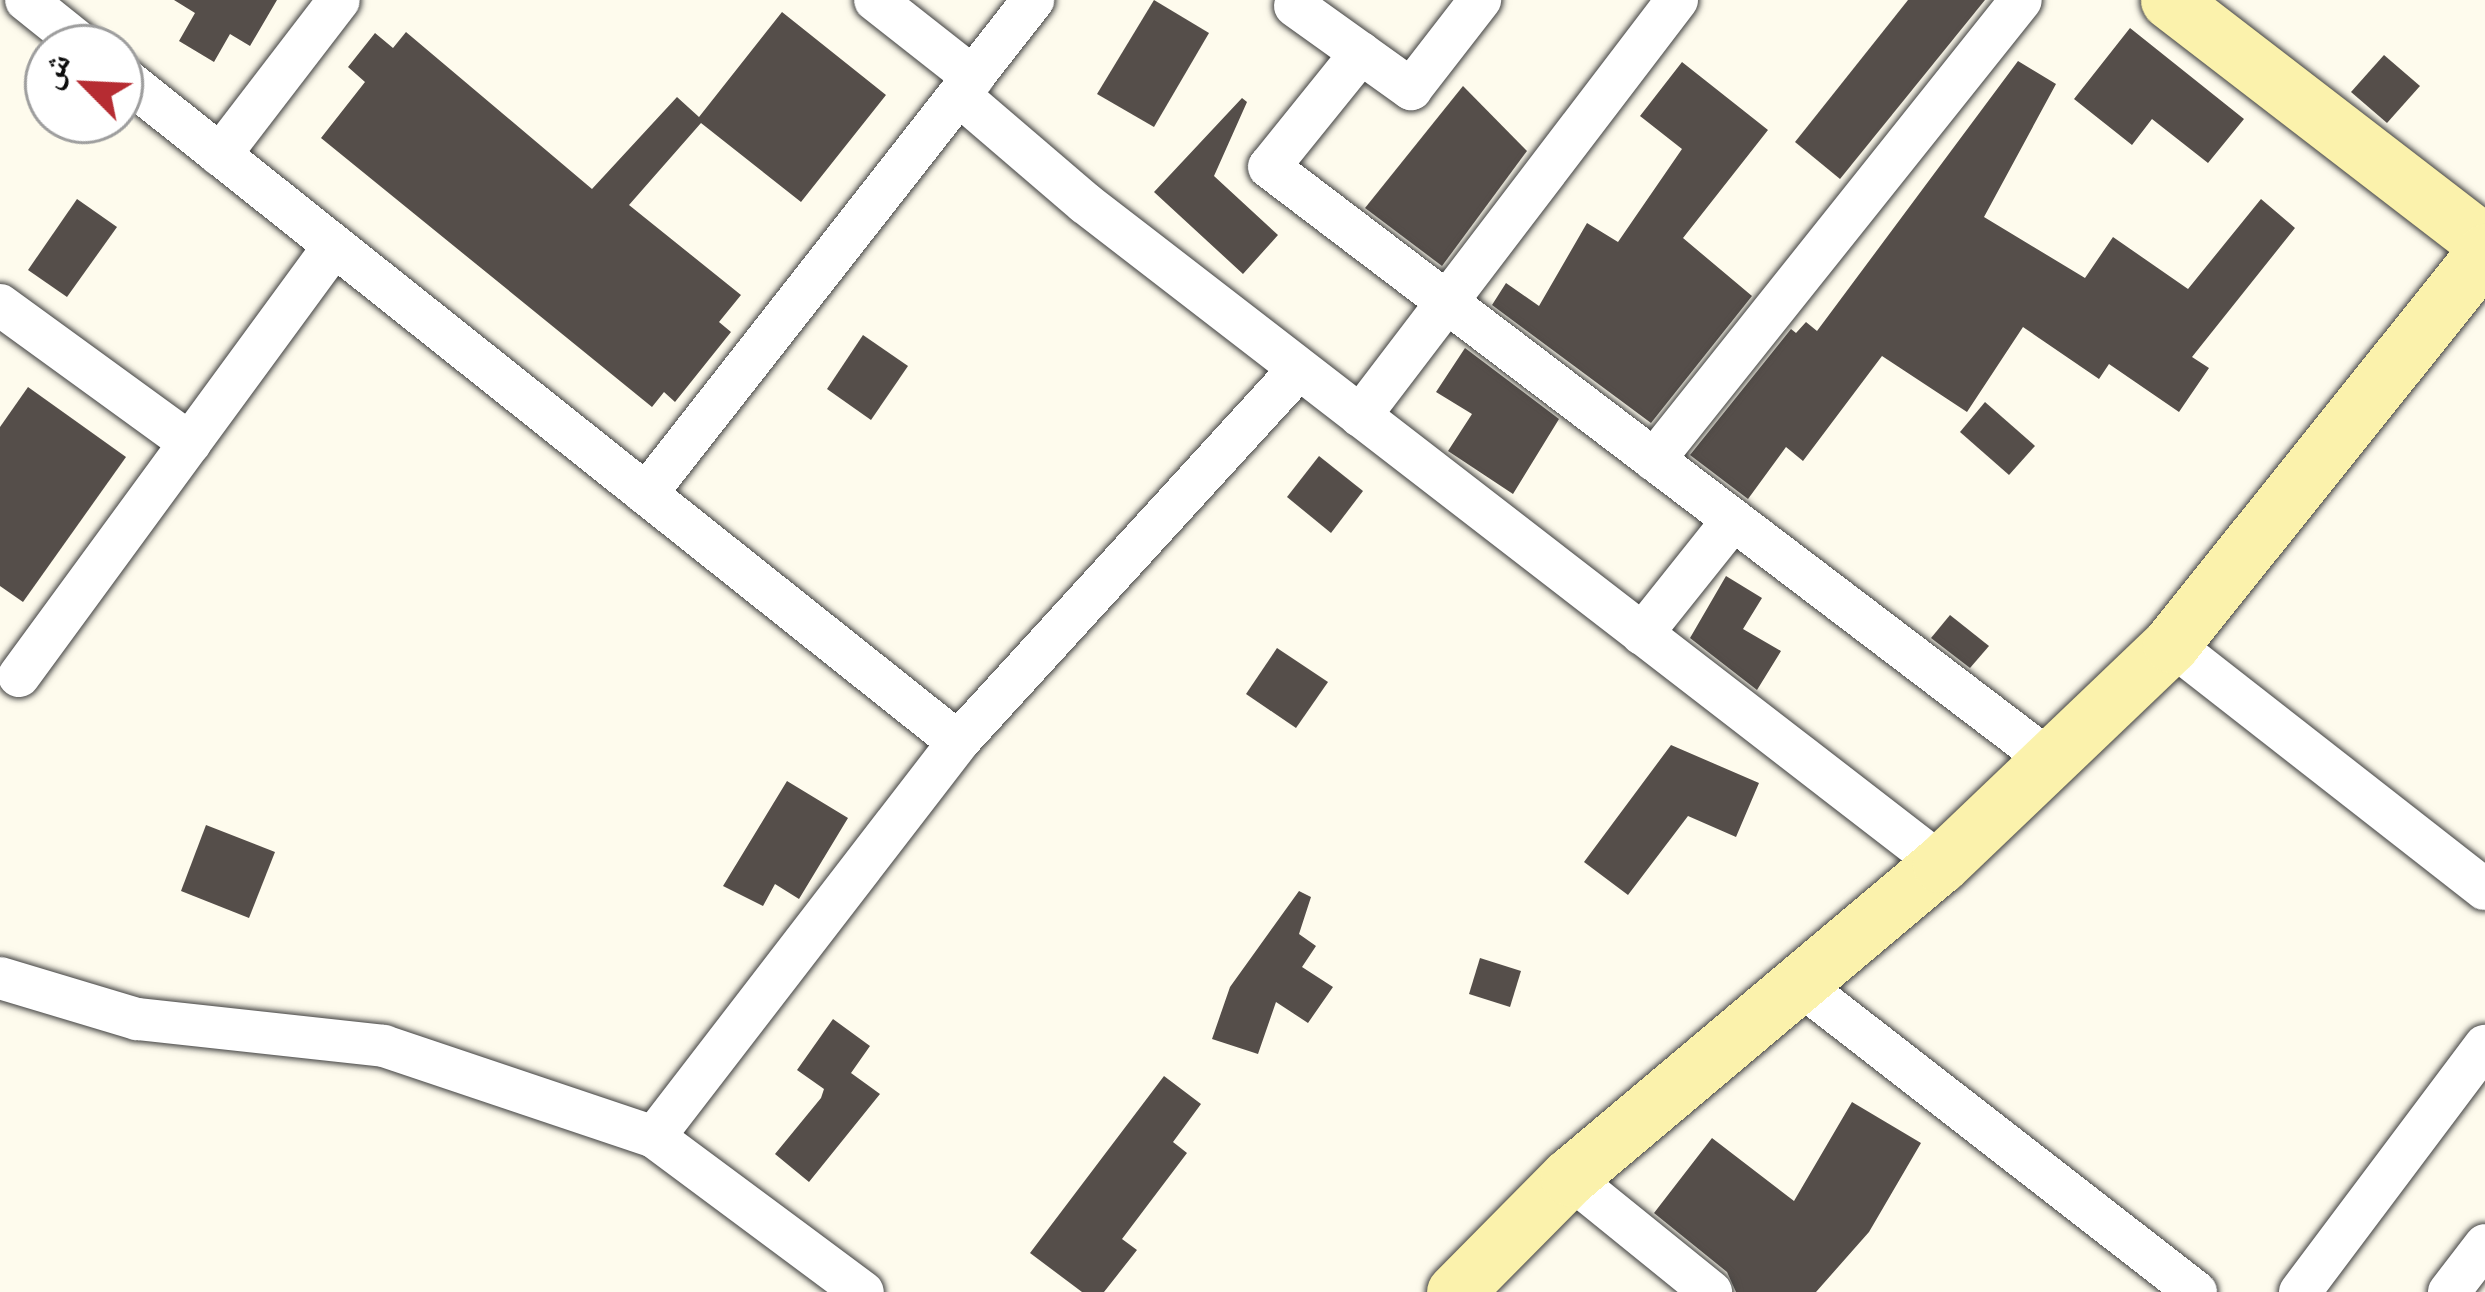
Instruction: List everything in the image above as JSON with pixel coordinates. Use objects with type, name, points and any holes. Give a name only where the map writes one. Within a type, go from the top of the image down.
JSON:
[{"type":"street","points":[[0,11],[8,0]]},
{"type":"street","points":[[26,0],[56,24]]},
{"type":"street","points":[[220,154],[339,0]]},
{"type":"street","points":[[874,0],[966,86],[1299,369],[1941,864]]},
{"type":"street","points":[[646,494],[1033,0]]},
{"type":"street","points":[[1295,6],[1411,89],[1480,0]]},
{"type":"street","points":[[1360,416],[1677,0]]},
{"type":"street","points":[[1654,460],[2020,0]]},
{"type":"street","points":[[1455,1292],[1569,1178],[1941,864],[2171,644],[2485,247],[2169,0]]},
{"type":"street","points":[[1361,53],[1269,167],[2052,762]]},
{"type":"street","points":[[144,94],[958,742]]},
{"type":"street","points":[[19,676],[334,246]]},
{"type":"street","points":[[0,305],[190,443]]},
{"type":"street","points":[[654,1137],[958,742],[1299,369]]},
{"type":"street","points":[[1642,634],[1733,520]]},
{"type":"street","points":[[2171,644],[2485,889]]},
{"type":"street","points":[[0,978],[137,1019],[384,1046],[654,1137],[863,1292]]},
{"type":"street","points":[[1798,983],[2172,1285]]},
{"type":"street","points":[[2300,1292],[2485,1046]]},
{"type":"street","points":[[1569,1178],[1711,1292]]},
{"type":"street","points":[[2449,1292],[2485,1245]]},
{"type":"building","points":[[174,0],[277,0],[250,46],[230,34],[214,62],[179,41],[195,13]]},
{"type":"building","points":[[1154,0],[1209,33],[1154,127],[1097,94]]},
{"type":"building","points":[[1908,0],[1985,0],[1840,179],[1795,142]]},
{"type":"building","points":[[782,12],[886,95],[801,202],[701,123],[629,205],[741,295],[719,322],[731,332],[675,402],[664,392],[652,407],[321,138],[365,82],[348,67],[375,33],[393,48],[406,32],[592,189],[677,97],[699,117]]},
{"type":"building","points":[[2130,28],[2244,119],[2208,163],[2152,119],[2132,145],[2074,99]]},
{"type":"building","points":[[2384,55],[2420,86],[2387,123],[2351,92]]},
{"type":"building","points":[[2018,61],[2056,84],[1984,217],[2085,278],[2113,237],[2188,289],[2261,199],[2295,228],[2192,357],[2209,368],[2179,412],[2109,364],[2099,379],[2023,327],[1967,412],[1882,356],[1803,461],[1786,447],[1748,499],[1690,455],[1791,329],[1796,333],[1806,322],[1817,331]]},
{"type":"building","points":[[1682,62],[1768,130],[1683,238],[1752,296],[1651,423],[1492,305],[1506,283],[1539,306],[1587,223],[1618,242],[1682,149],[1640,116]]},
{"type":"building","points":[[1463,86],[1527,151],[1442,266],[1365,208]]},
{"type":"building","points":[[1242,98],[1247,102],[1214,176],[1278,235],[1243,274],[1154,192]]},
{"type":"building","points":[[77,199],[117,227],[67,297],[28,270]]},
{"type":"building","points":[[863,335],[908,366],[871,420],[827,389]]},
{"type":"building","points":[[1465,348],[1559,419],[1513,494],[1448,451],[1472,414],[1436,392]]},
{"type":"building","points":[[28,387],[126,457],[23,602],[0,586],[0,427]]},
{"type":"building","points":[[1985,402],[2035,446],[2009,475],[1960,432]]},
{"type":"building","points":[[1319,456],[1363,491],[1331,533],[1287,497]]},
{"type":"building","points":[[1726,576],[1762,598],[1743,629],[1781,651],[1757,690],[1690,638]]},
{"type":"building","points":[[1950,615],[1989,646],[1970,668],[1931,638]]},
{"type":"building","points":[[1277,648],[1328,682],[1296,728],[1246,694]]},
{"type":"building","points":[[1671,745],[1759,783],[1736,837],[1688,816],[1628,895],[1584,862]]},
{"type":"building","points":[[787,781],[848,818],[799,899],[775,884],[763,906],[723,886]]},
{"type":"building","points":[[206,825],[275,852],[249,918],[181,891]]},
{"type":"building","points":[[1299,891],[1311,897],[1299,934],[1316,946],[1302,967],[1333,987],[1308,1023],[1276,1002],[1258,1054],[1212,1039],[1230,987]]},
{"type":"building","points":[[1480,958],[1521,971],[1510,1007],[1469,994]]},
{"type":"building","points":[[833,1019],[870,1046],[851,1073],[880,1094],[809,1182],[775,1154],[821,1098],[824,1089],[797,1070]]},
{"type":"building","points":[[1164,1076],[1201,1104],[1173,1142],[1187,1153],[1122,1239],[1137,1250],[1104,1292],[1082,1292],[1030,1253]]},
{"type":"building","points":[[1852,1102],[1921,1143],[1869,1232],[1816,1292],[1736,1292],[1727,1272],[1654,1213],[1712,1138],[1794,1201]]}]
